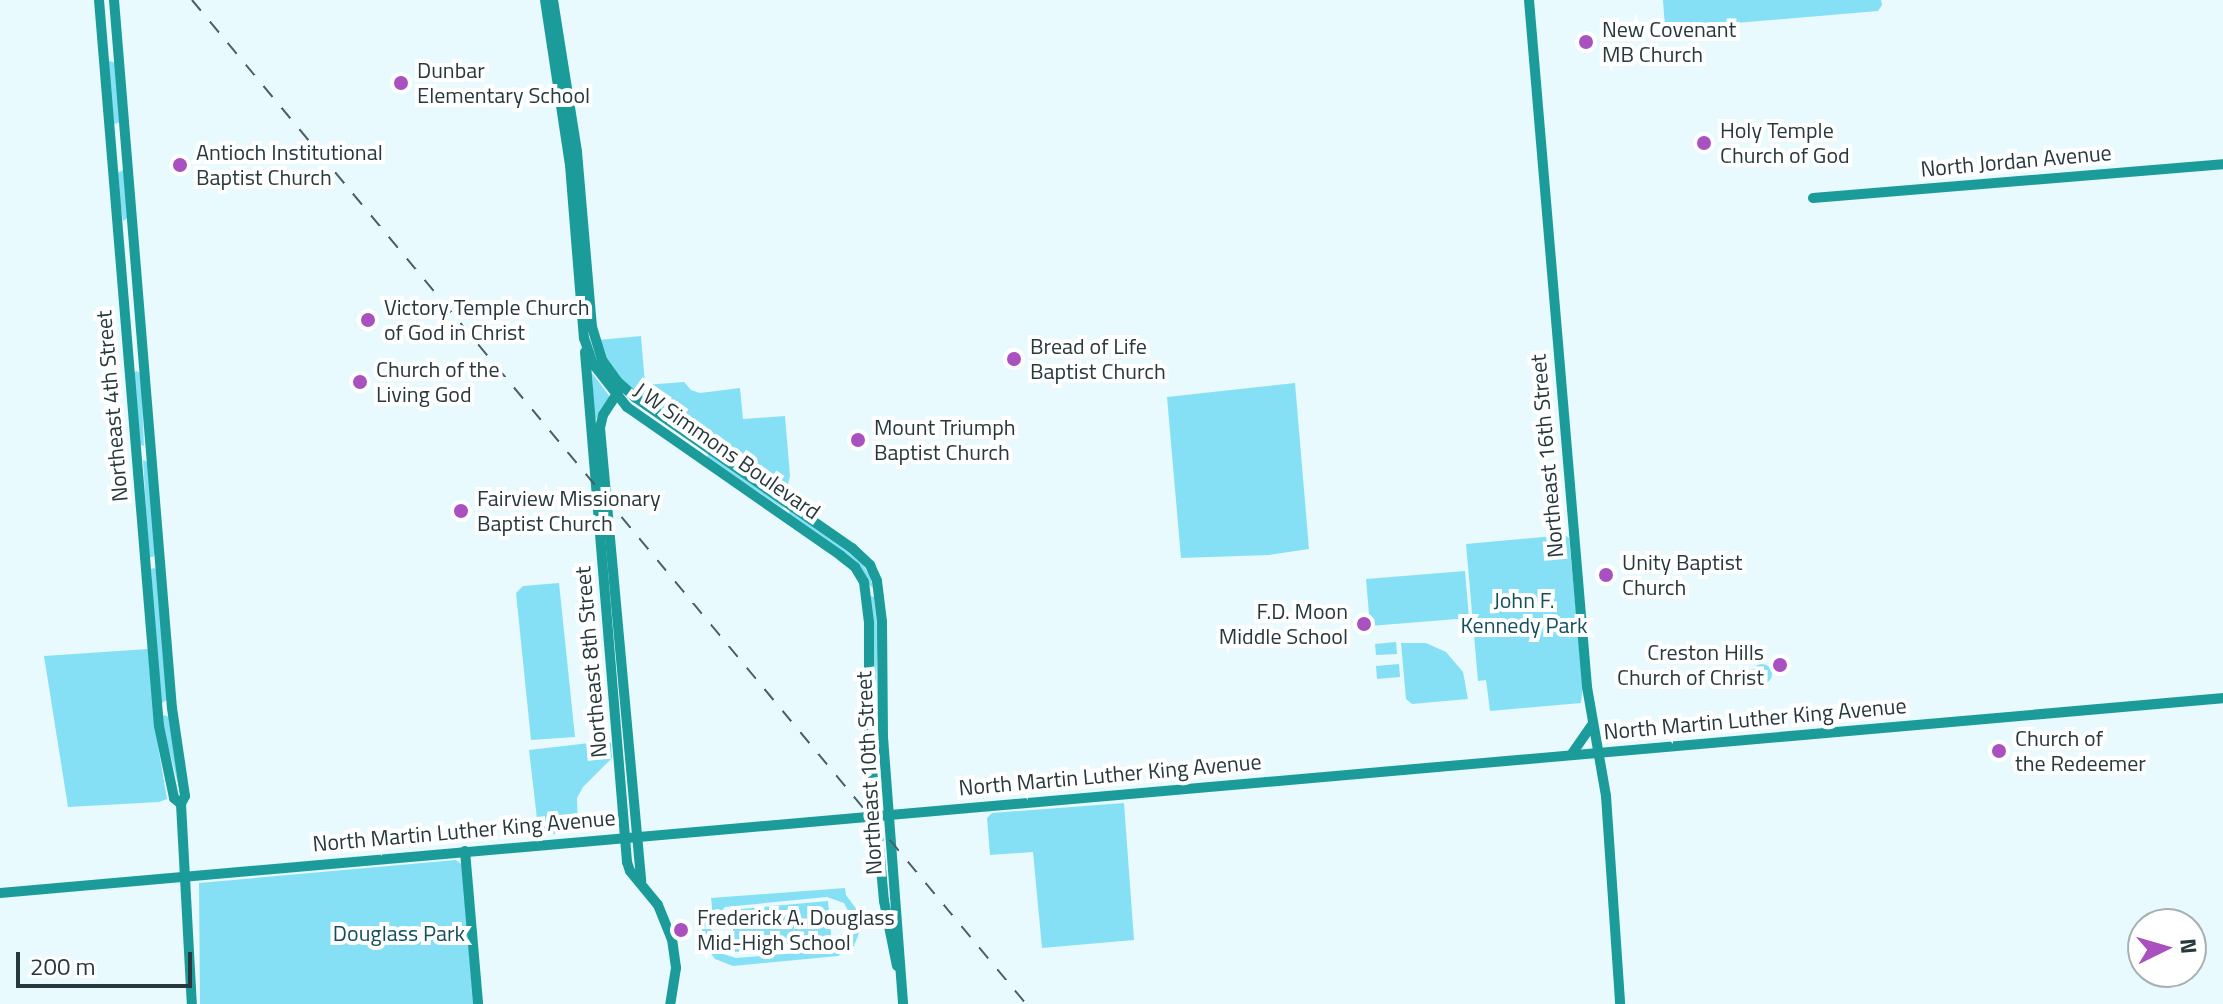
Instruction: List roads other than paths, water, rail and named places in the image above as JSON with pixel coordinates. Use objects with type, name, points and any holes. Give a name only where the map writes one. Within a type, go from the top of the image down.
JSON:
[{"type":"main road","name":"Northeast 4th Street","points":[[99,0],[159,726],[174,798],[181,804]]},
{"type":"main road","name":"Northeast 4th Street","points":[[114,0],[173,723],[185,796],[181,804],[192,1004]]},
{"type":"main road","points":[[545,0],[569,151],[585,302]]},
{"type":"main road","points":[[553,0],[577,152],[585,302]]},
{"type":"main road","name":"Northeast 16th Street","points":[[1529,0],[1592,725],[1606,796],[1620,1004]]},
{"type":"main road","name":"North Jordan Avenue","points":[[1813,198],[2223,164]]},
{"type":"main road","name":"J W Simmons Boulevard","points":[[585,302],[584,338],[593,364],[616,397],[858,571]]},
{"type":"main road","name":"J W Simmons Boulevard","points":[[585,302],[596,346],[618,382],[842,540],[870,565]]},
{"type":"main road","name":"Northeast 8th Street","points":[[584,338],[630,837]]},
{"type":"main road","points":[[129,365],[144,363]]},
{"type":"main road","name":"Northeast 8th Street","points":[[618,382],[616,397],[604,412],[600,428],[630,837],[628,866],[658,905],[672,939],[676,968],[670,1004]]},
{"type":"main road","points":[[136,454],[151,453]]},
{"type":"main road","name":"Northeast 10th Street","points":[[870,565],[879,586],[881,608],[882,725],[903,1004]]},
{"type":"main road","name":"Northeast 10th Street","points":[[858,571],[868,599],[869,734],[884,901],[901,981]]},
{"type":"main road","name":"North Martin Luther King Avenue","points":[[0,893],[2223,698]]},
{"type":"main road","points":[[1571,755],[1592,725]]},
{"type":"main road","points":[[465,851],[478,1004]]},
{"type":"railway","points":[[192,0],[1026,1004]]},
{"type":"place","name":"New Covenant MB Church","points":[[1586,42]]},
{"type":"place","name":"Dunbar Elementary School","points":[[401,83]]},
{"type":"place","name":"Holy Temple Church of God","points":[[1704,143]]},
{"type":"place","name":"Antioch Institutional Baptist Church","points":[[180,165]]},
{"type":"place","name":"Victory Temple Church of God in Christ","points":[[368,320]]},
{"type":"place","name":"Bread of Life Baptist Church","points":[[1014,359]]},
{"type":"place","name":"Church of the Living God","points":[[360,382]]},
{"type":"place","name":"Mount Triumph Baptist Church","points":[[858,440]]},
{"type":"place","name":"Fairview Missionary Baptist Church","points":[[461,511]]},
{"type":"place","name":"Unity Baptist Church","points":[[1606,575]]},
{"type":"place","name":"F.D. Moon Middle School","points":[[1364,624]]},
{"type":"place","name":"Creston Hills Church of Christ","points":[[1780,665]]},
{"type":"place","name":"Church of the Redeemer","points":[[1999,751]]},
{"type":"place","name":"Frederick A. Douglass Mid-High School","points":[[681,930]]},
{"type":"park label","name":"John F. Kennedy Park","points":[[1524,612]]},
{"type":"park label","name":"Douglass Park","points":[[399,934]]}]
